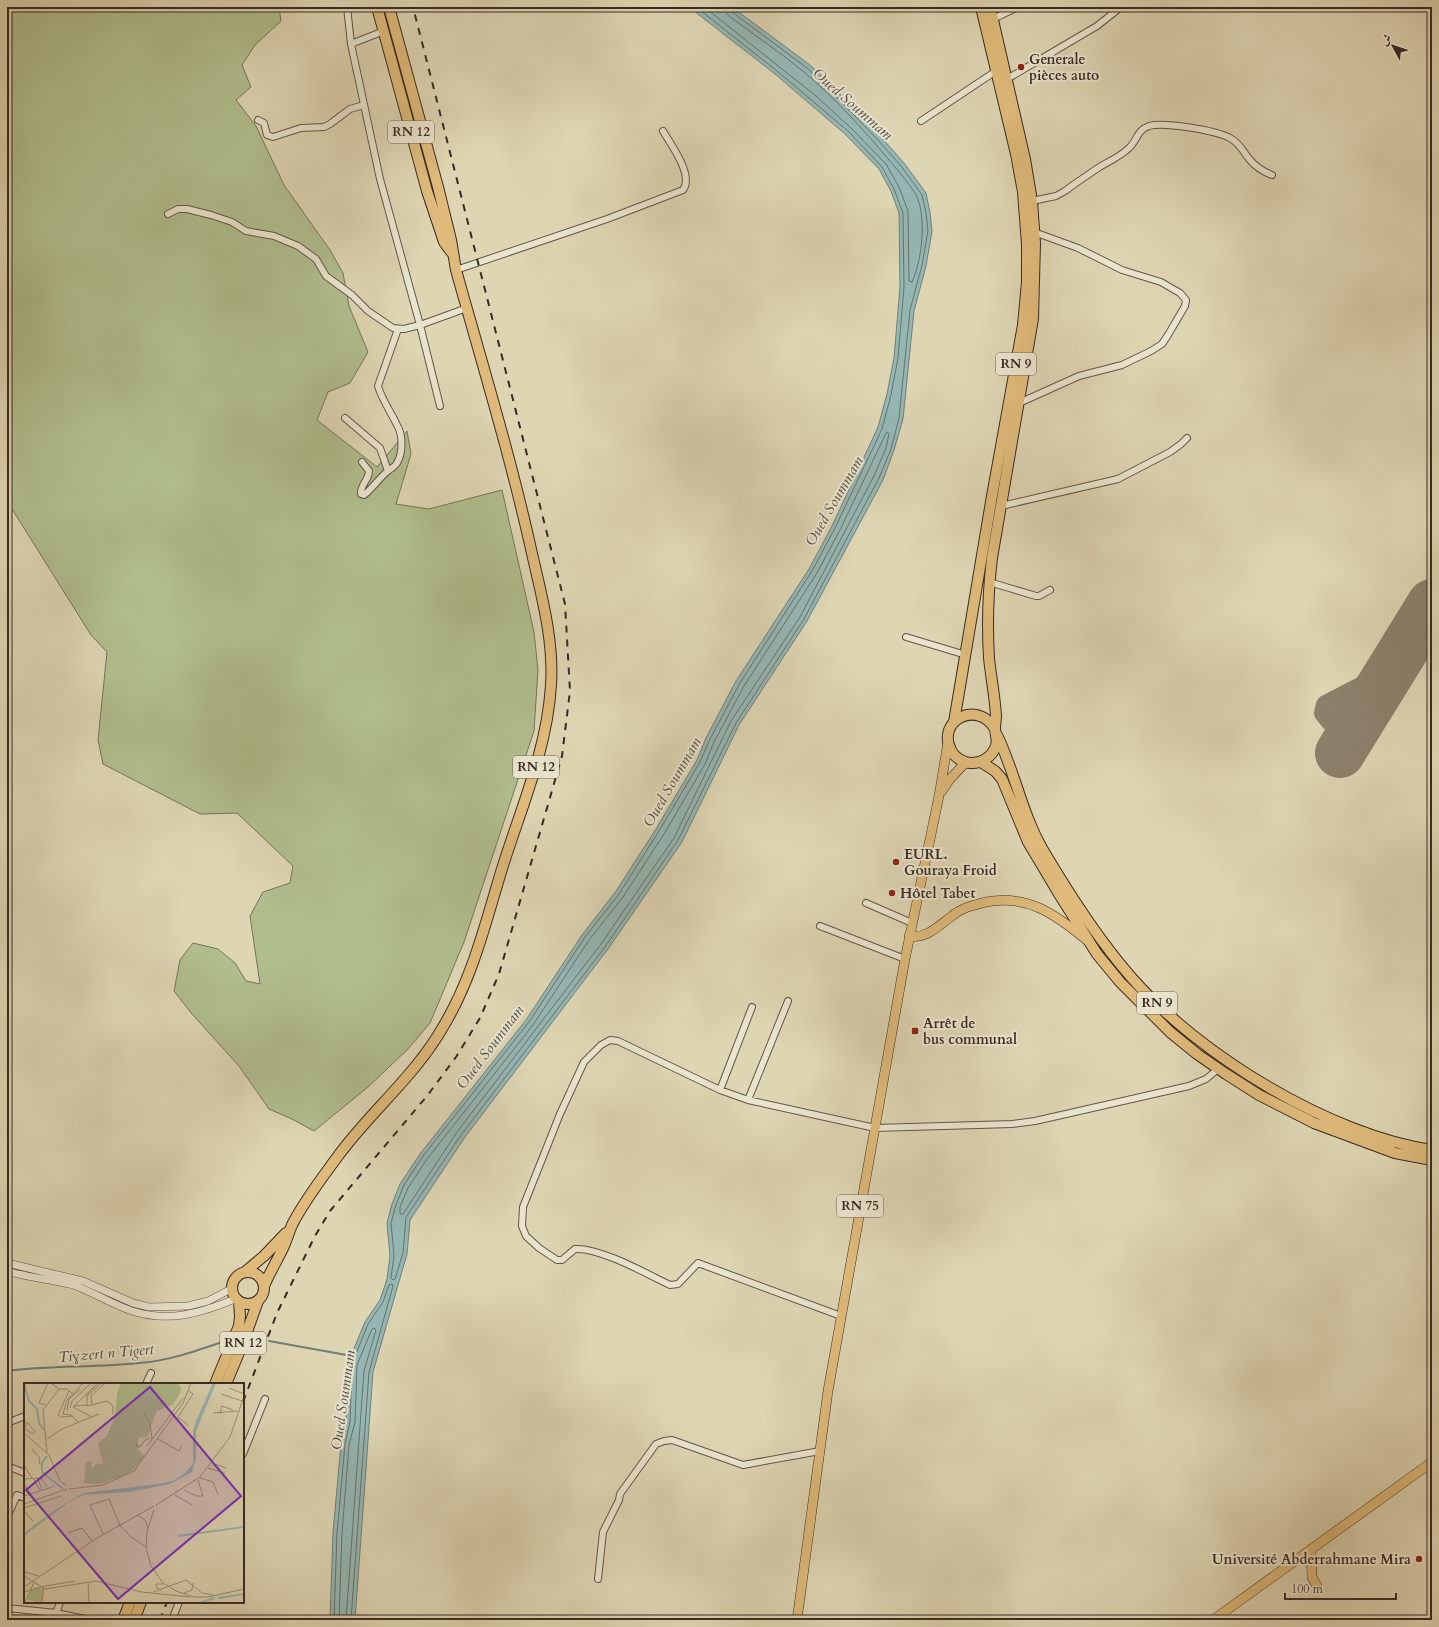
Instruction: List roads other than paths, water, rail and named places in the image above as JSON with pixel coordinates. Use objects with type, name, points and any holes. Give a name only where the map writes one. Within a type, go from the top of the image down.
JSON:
[{"type":"highway","name":"RN 12","points":[[378,7],[427,191],[444,242],[453,254]]},
{"type":"highway","name":"RN 12","points":[[246,1271],[277,1244],[292,1226],[339,1154],[418,1063],[442,1029],[454,1008],[472,967],[501,872],[530,788],[542,749],[547,726],[552,671],[548,621],[524,519],[456,270],[451,240],[440,194],[389,7]]},
{"type":"highway","name":"RN 9","points":[[954,722],[993,489],[1023,325],[1027,282],[1027,244],[1023,192],[981,7]]},
{"type":"highway","name":"RN 9","points":[[990,7],[1017,122],[1032,201],[1034,232],[1035,279],[1033,319],[992,558],[988,614],[988,642],[996,716],[996,732],[1009,760],[1026,811],[1042,848],[1099,938],[1132,978],[1164,1010],[1194,1036],[1234,1064],[1315,1112],[1347,1127],[1398,1143],[1432,1150]]},
{"type":"highway","points":[[966,715],[980,715],[986,718],[996,732],[995,748],[987,758],[981,762],[966,762],[954,755],[948,742],[950,728],[954,722],[966,715]]},
{"type":"highway","name":"RN 9","points":[[981,762],[995,771],[1002,779],[1028,842],[1091,944],[1120,982],[1170,1032],[1218,1068],[1259,1095],[1314,1123],[1395,1154],[1432,1160]]},
{"type":"highway","name":"RN 12","points":[[264,1286],[292,1226]]},
{"type":"highway","points":[[246,1271],[250,1271],[258,1275],[263,1281],[264,1286],[263,1294],[258,1301],[246,1304],[237,1300],[232,1289],[235,1277],[246,1271]]},
{"type":"highway","name":"RN 12","points":[[215,1383],[239,1326],[240,1316],[237,1300]]},
{"type":"highway","name":"RN 12","points":[[226,1383],[258,1301]]},
{"type":"highway","points":[[124,1620],[130,1603]]},
{"type":"highway","points":[[134,1620],[141,1603]]},
{"type":"main road","name":"RN 75","points":[[797,1620],[828,1391],[909,936],[939,796],[948,742]]},
{"type":"main road","name":"RN 75","points":[[939,796],[950,779],[966,762]]},
{"type":"main road","points":[[909,936],[920,937],[927,935],[955,914],[976,904],[1013,900],[1022,901],[1055,916],[1091,944]]},
{"type":"main road","points":[[1213,1620],[1432,1462]]},
{"type":"main road","points":[[1311,1549],[1312,1577],[1317,1586]]},
{"type":"street","points":[[347,7],[351,44],[380,179],[420,325],[440,406]]},
{"type":"street","points":[[993,19],[1018,7]]},
{"type":"street","points":[[1007,79],[1097,26],[1121,7]]},
{"type":"street","points":[[351,44],[384,31]]},
{"type":"street","points":[[921,121],[996,71]]},
{"type":"street","points":[[258,120],[264,124],[267,135],[273,137],[301,128],[324,128],[350,109],[364,106]]},
{"type":"street","points":[[1032,201],[1056,196],[1125,152],[1133,143],[1137,134],[1150,126],[1193,128],[1215,132],[1230,138],[1238,143],[1256,166],[1265,173],[1272,175]]},
{"type":"street","points":[[456,270],[607,219],[683,190],[686,186],[686,172],[663,131]]},
{"type":"street","points":[[168,214],[178,209],[186,209],[232,222],[246,231],[274,236],[298,246],[312,256],[326,276],[352,295],[368,311],[393,328],[404,329],[420,325],[467,308]]},
{"type":"street","points":[[1019,403],[1079,376],[1122,365],[1151,351],[1162,344],[1185,306],[1186,300],[1180,293],[1161,282],[1122,270],[1078,248],[1034,232]]},
{"type":"street","points":[[362,462],[368,471],[367,479],[361,490],[362,495],[398,463],[401,435],[399,427],[390,414],[378,386],[398,329]]},
{"type":"street","points":[[345,418],[380,448],[388,471]]},
{"type":"street","points":[[1001,506],[1118,479],[1170,452],[1187,438]]},
{"type":"street","points":[[990,582],[1036,596],[1050,590]]},
{"type":"street","points":[[906,637],[966,655]]},
{"type":"street","points":[[866,903],[912,923]]},
{"type":"street","points":[[820,926],[905,958]]},
{"type":"street","points":[[748,1100],[788,1001]]},
{"type":"street","points":[[720,1090],[752,1007]]},
{"type":"street","points":[[841,1316],[698,1263],[678,1284],[670,1285],[614,1259],[582,1248],[575,1248],[562,1260],[557,1260],[538,1248],[526,1236],[522,1226],[523,1207],[560,1114],[584,1062],[601,1045],[610,1040],[618,1041],[720,1090],[748,1100],[875,1128],[999,1125],[1035,1121],[1189,1086],[1206,1079],[1218,1068]]},
{"type":"street","points":[[7,1262],[83,1281],[133,1303],[149,1307],[188,1306],[208,1301],[232,1289]]},
{"type":"street","points":[[7,1271],[71,1285],[132,1311],[146,1314],[186,1315],[198,1313],[237,1300]]},
{"type":"street","points":[[146,1383],[150,1374]]},
{"type":"street","points":[[244,1452],[265,1399]]},
{"type":"street","points":[[7,1423],[24,1416]]},
{"type":"street","points":[[598,1579],[603,1532],[619,1500],[620,1494],[656,1444],[664,1440],[672,1440],[743,1465],[820,1451]]},
{"type":"street","points":[[7,1466],[24,1473]]},
{"type":"street","points":[[7,1512],[9,1513],[16,1495],[24,1498]]},
{"type":"street","points":[[54,1620],[60,1603]]},
{"type":"street","points":[[172,1620],[179,1603]]},
{"type":"street","points":[[7,1608],[56,1613],[90,1620]]},
{"type":"water","points":[[689,7],[732,7],[810,65],[881,137],[904,163],[926,193],[932,231],[926,266],[914,311],[903,419],[883,480],[807,621],[739,725],[682,842],[608,949],[465,1137],[410,1220],[407,1254],[373,1372],[355,1620],[330,1620],[333,1533],[341,1444],[346,1422],[348,1363],[365,1322],[380,1300],[387,1279],[390,1256],[387,1223],[392,1204],[400,1184],[420,1154],[526,1020],[582,935],[616,891],[656,829],[697,760],[706,738],[736,681],[809,569],[832,526],[878,427],[887,394],[894,358],[900,287],[899,213],[891,191],[879,169],[845,134],[775,74]]},
{"type":"waterway","name":"Tiɣzert n Tigert","points":[[7,1371],[40,1368],[122,1365],[150,1362],[206,1348],[228,1340]]},
{"type":"waterway","name":"Tiɣzert n Tigert","points":[[253,1340],[262,1340]]},
{"type":"waterway","name":"Tiɣzert n Tigert","points":[[269,1341],[352,1356]]},
{"type":"railway","points":[[244,1399],[277,1313],[315,1236],[330,1211],[427,1096],[456,1057],[480,1018],[499,974],[562,756],[570,691],[565,604],[413,7]]},
{"type":"railway","points":[[160,1620],[167,1603]]},
{"type":"place","name":"Generale pièces auto","points":[[1021,67]]},
{"type":"place","name":"EURL. Gouraya Froid","points":[[896,862]]},
{"type":"place","name":"Hôtel Tabet","points":[[892,893]]},
{"type":"place","name":"Arrêt de bus communal","points":[[915,1031]]},
{"type":"place","name":"Université Abderrahmane Mira","points":[[1419,1559]]},
{"type":"water label","name":"Oued Soummam","points":[[853,104]]},
{"type":"water label","name":"Oued Soummam","points":[[834,501]]},
{"type":"water label","name":"Oued Soummam","points":[[672,782]]},
{"type":"water label","name":"Oued Soummam","points":[[490,1047]]},
{"type":"water label","name":"Oued Soummam","points":[[343,1400]]}]
